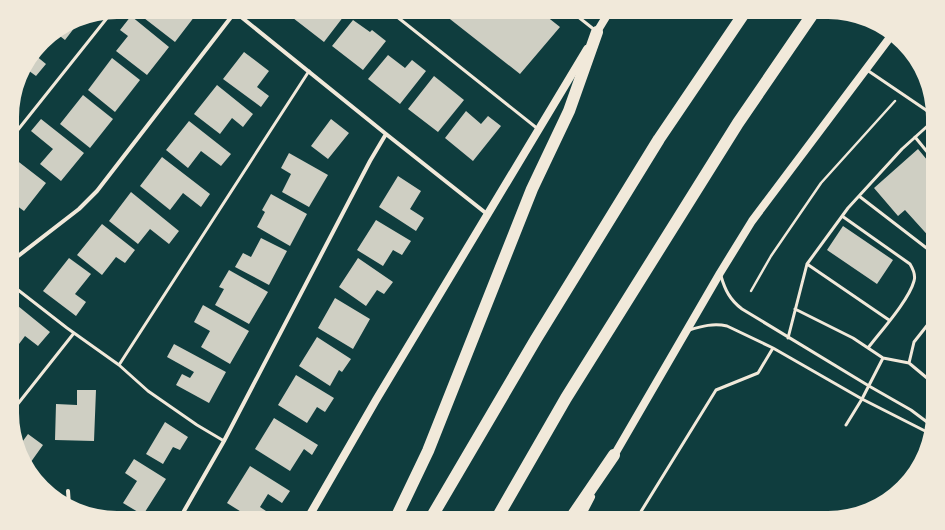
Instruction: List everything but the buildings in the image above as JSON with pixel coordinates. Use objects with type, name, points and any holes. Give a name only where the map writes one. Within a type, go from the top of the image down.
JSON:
[{"type":"highway","points":[[434,511],[536,339],[659,139],[740,19]]},
{"type":"highway","points":[[500,511],[566,398],[738,123],[809,19]]},
{"type":"highway","points":[[399,511],[428,451],[532,189],[569,111],[597,32]]},
{"type":"highway","points":[[576,511],[614,455]]},
{"type":"main road","points":[[312,511],[376,400],[605,19]]},
{"type":"main road","points":[[584,511],[614,455],[752,221],[888,39]]},
{"type":"street","points":[[19,255],[79,208],[97,191],[230,19]]},
{"type":"street","points":[[244,19],[487,214]]},
{"type":"street","points":[[184,511],[224,441],[370,161],[386,134]]},
{"type":"street","points":[[68,491],[69,498]]},
{"type":"lane","points":[[400,19],[538,129]]},
{"type":"lane","points":[[581,19],[597,32]]},
{"type":"lane","points":[[19,128],[106,20]]},
{"type":"lane","points":[[866,70],[926,110]]},
{"type":"lane","points":[[119,365],[309,71]]},
{"type":"lane","points":[[788,338],[807,264],[842,216],[859,196],[902,149],[926,128]]},
{"type":"lane","points":[[915,138],[926,151]]},
{"type":"lane","points":[[859,196],[926,249]]},
{"type":"lane","points":[[842,216],[910,264],[914,272],[915,280],[907,297],[868,348]]},
{"type":"lane","points":[[807,264],[889,320]]},
{"type":"lane","points":[[720,273],[726,290],[735,304],[788,338],[911,410],[926,421]]},
{"type":"lane","points":[[19,291],[119,365],[148,391],[197,425],[224,441]]},
{"type":"lane","points":[[795,309],[853,338],[883,358],[909,363],[926,377]]},
{"type":"lane","points":[[686,331],[703,325],[720,324],[727,326],[773,348],[862,399],[924,431]]},
{"type":"lane","points":[[909,363],[914,342],[926,327]]},
{"type":"lane","points":[[19,402],[74,333]]},
{"type":"lane","points":[[641,511],[716,390],[758,373],[773,348]]},
{"type":"lane","points":[[846,425],[862,399],[883,358]]},
{"type":"path","points":[[751,292],[770,256],[821,184],[895,101]]}]
